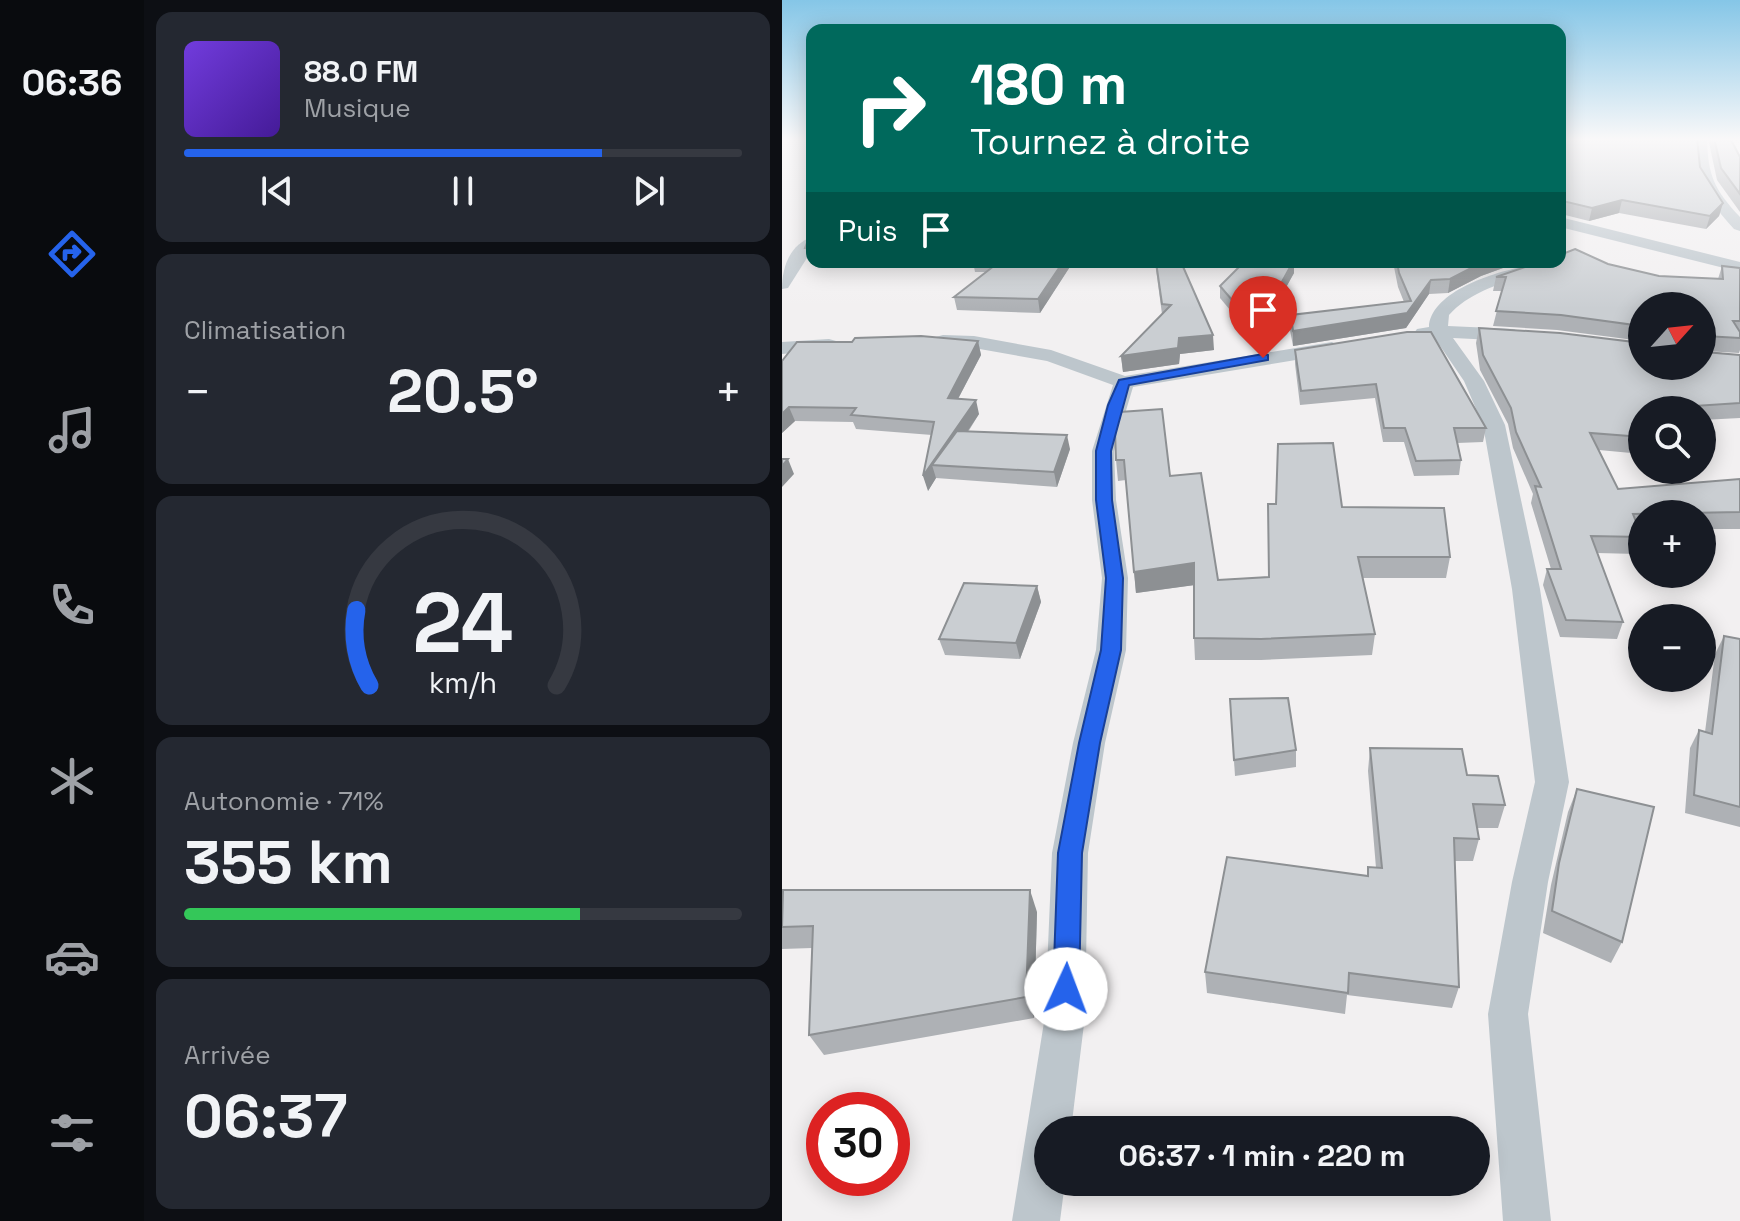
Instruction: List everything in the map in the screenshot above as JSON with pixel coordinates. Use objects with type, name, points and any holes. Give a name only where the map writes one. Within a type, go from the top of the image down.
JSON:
[{"type":"street","points":[[1711,195],[1740,226]]},
{"type":"street","points":[[1566,223],[1740,267]]},
{"type":"street","points":[[1593,249],[1621,237]]},
{"type":"street","points":[[782,284],[806,247]]},
{"type":"street","points":[[1527,1221],[1508,1014],[1530,882],[1552,782],[1526,589],[1494,425],[1474,381],[1439,331],[1439,315],[1449,303],[1478,288],[1538,268]]},
{"type":"street","points":[[1400,337],[1439,331],[1543,338]]},
{"type":"street","points":[[922,340],[974,342],[1051,356],[1124,382],[1347,345]]},
{"type":"street","points":[[782,348],[849,344]]},
{"type":"street","points":[[1051,1116],[1065,1016],[1070,853],[1089,743],[1111,650],[1115,578],[1104,500],[1103,451],[1124,382]]},
{"type":"street","points":[[1036,1221],[1040,1196]]},
{"type":"building","points":[[1566,195],[1718,195],[1723,203],[1710,216],[1622,200],[1592,208],[1566,202]]},
{"type":"building","points":[[1575,249],[1608,264],[1659,276],[1723,279],[1722,266],[1740,268],[1740,321],[1733,321],[1740,338],[1716,337],[1716,292],[1628,292],[1628,324],[1561,315],[1496,311],[1506,277],[1496,277],[1522,268],[1566,268],[1566,253]]},
{"type":"building","points":[[991,268],[1059,268],[1038,299],[954,297]]},
{"type":"building","points":[[1157,268],[1184,268],[1213,335],[1179,338],[1178,348],[1121,356],[1171,305],[1162,304]]},
{"type":"building","points":[[1238,268],[1290,268],[1256,328],[1220,286]]},
{"type":"building","points":[[1398,268],[1471,268],[1450,279],[1431,280],[1407,313],[1293,331],[1291,315],[1411,301]]},
{"type":"building","points":[[1479,328],[1628,341],[1628,380],[1716,380],[1716,353],[1740,355],[1740,403],[1716,405],[1716,396],[1628,396],[1628,436],[1590,433],[1618,489],[1716,484],[1716,481],[1740,479],[1740,512],[1716,512],[1716,500],[1628,500],[1628,537],[1591,536],[1623,622],[1566,620],[1547,569],[1561,569],[1535,486],[1541,487],[1516,432],[1511,408],[1483,355]]},
{"type":"building","points":[[1407,332],[1431,332],[1486,428],[1454,428],[1461,460],[1416,461],[1405,428],[1384,428],[1376,384],[1301,391],[1295,350]]},
{"type":"building","points":[[921,336],[978,341],[948,398],[976,400],[923,476],[934,422],[851,415],[856,408],[789,407],[782,414],[782,361],[797,342],[852,342],[855,338]]},
{"type":"building","points":[[1162,409],[1170,476],[1201,473],[1218,580],[1269,577],[1268,504],[1276,504],[1278,444],[1333,443],[1342,507],[1444,508],[1450,557],[1358,557],[1375,634],[1261,639],[1194,638],[1194,563],[1134,572],[1124,460],[1116,460],[1115,431],[1120,412]]},
{"type":"building","points":[[957,431],[1067,435],[1054,472],[932,465]]},
{"type":"building","points":[[964,583],[1037,586],[1016,643],[939,639]]},
{"type":"building","points":[[1724,636],[1740,639],[1740,807],[1694,795],[1699,730],[1712,734]]},
{"type":"building","points":[[1288,698],[1296,750],[1234,760],[1230,699]]},
{"type":"building","points":[[1370,748],[1462,749],[1467,775],[1498,776],[1505,805],[1473,804],[1479,839],[1454,838],[1459,987],[1349,973],[1348,993],[1205,972],[1227,857],[1368,876],[1368,867],[1382,868]]},
{"type":"building","points":[[1577,789],[1654,807],[1622,942],[1552,911],[1559,863]]},
{"type":"building","points":[[783,890],[1030,890],[1026,997],[809,1035],[813,926],[782,927]]},
{"type":"route","points":[[1066,989],[1070,853],[1089,743],[1111,650],[1115,578],[1104,500],[1103,451],[1115,405],[1124,382],[1263,358]]}]
